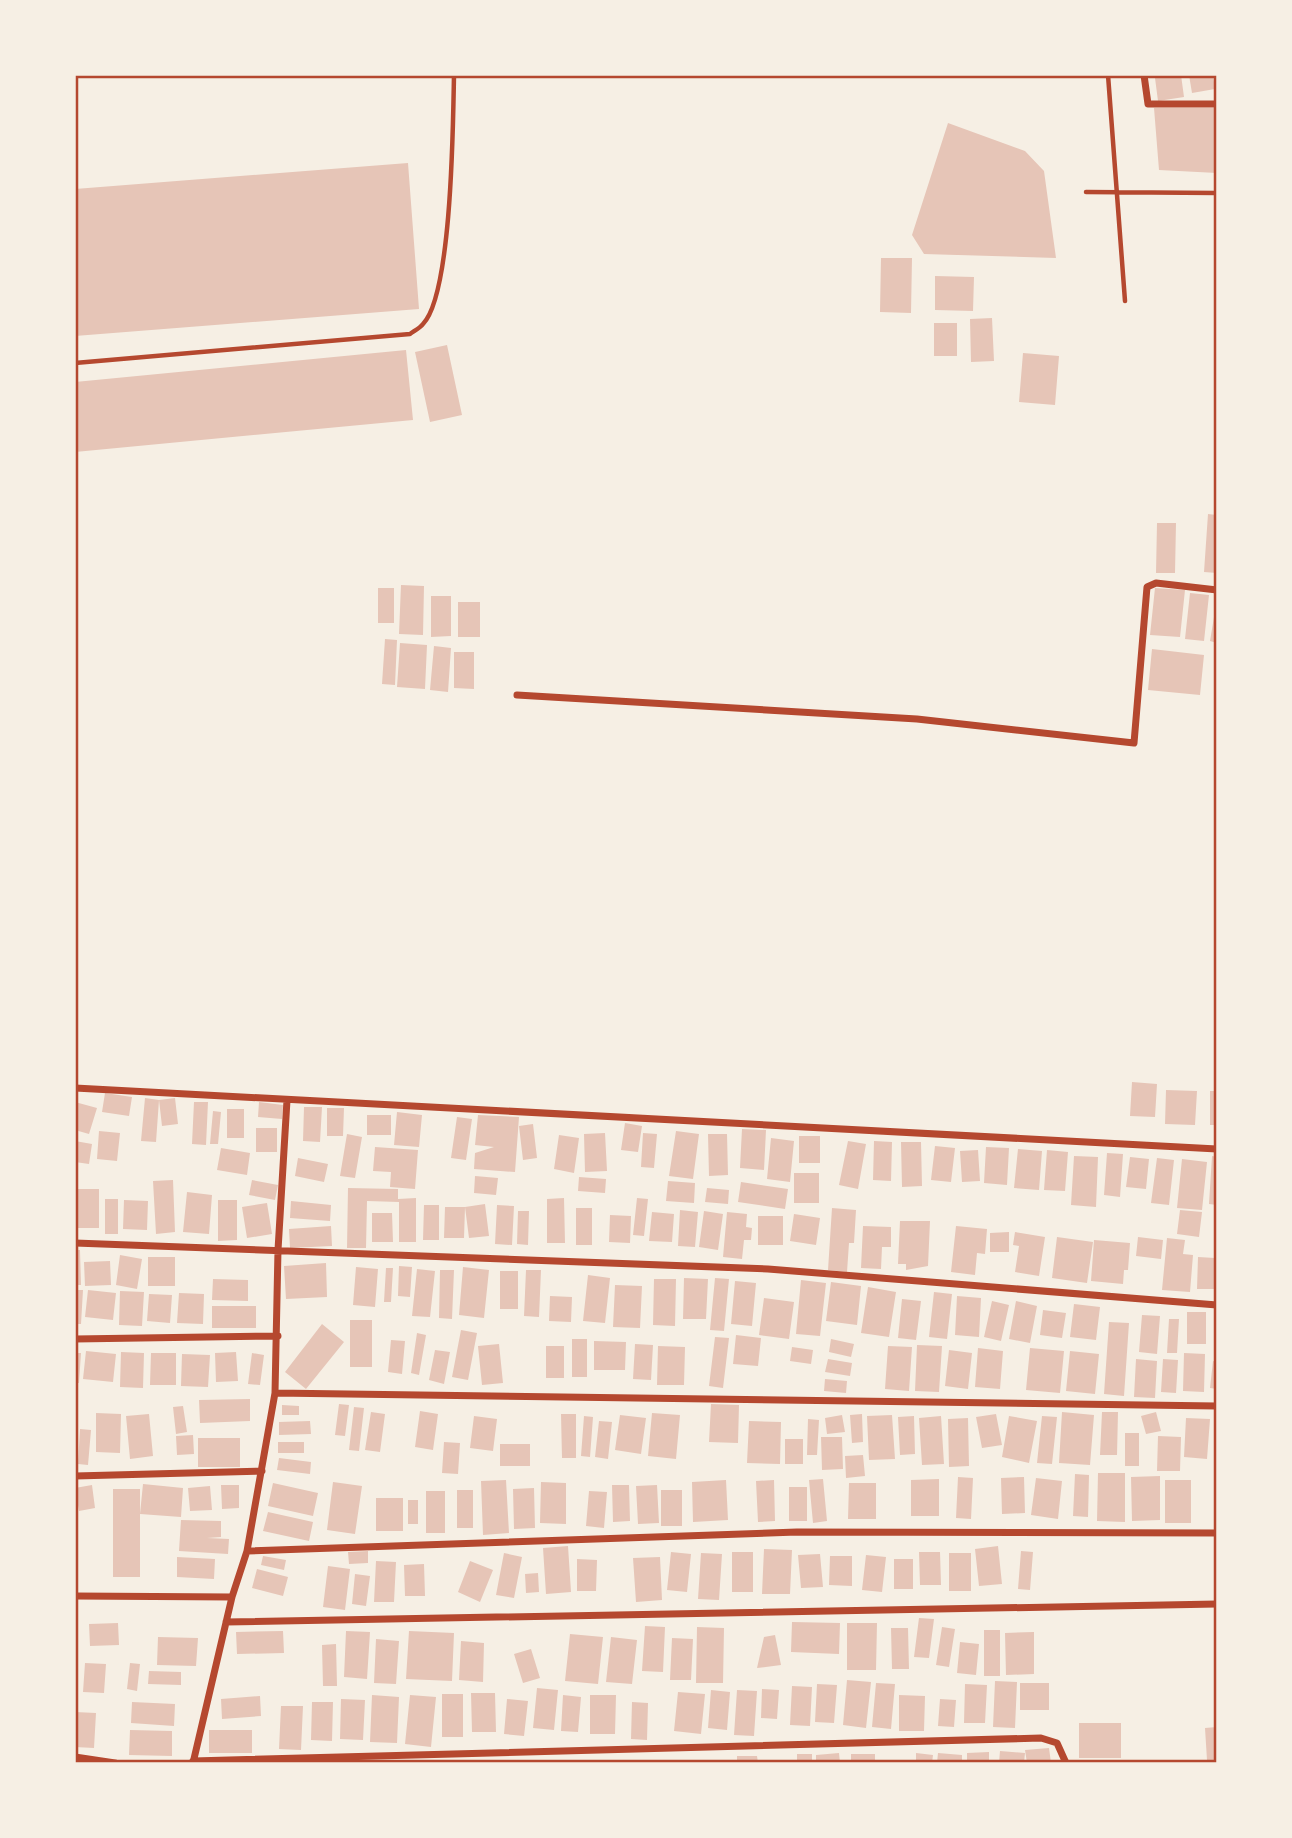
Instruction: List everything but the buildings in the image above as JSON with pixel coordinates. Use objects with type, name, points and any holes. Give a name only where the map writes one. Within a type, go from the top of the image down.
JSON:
[{"type":"street","points":[[1144,75],[1147,104],[1217,104]]},
{"type":"street","points":[[517,695],[904,718],[1134,743],[1147,587],[1156,583],[1217,590]]},
{"type":"street","points":[[75,1088],[1217,1149]]},
{"type":"street","points":[[287,1100],[278,1250],[275,1393],[247,1551],[232,1597],[193,1762],[1041,1738],[1056,1743],[1066,1763]]},
{"type":"street","points":[[75,1243],[768,1269],[1217,1305]]},
{"type":"street","points":[[75,1339],[278,1336]]},
{"type":"street","points":[[275,1393],[1217,1406]]},
{"type":"street","points":[[75,1476],[262,1471]]},
{"type":"street","points":[[247,1551],[797,1532],[1217,1533]]},
{"type":"street","points":[[75,1596],[232,1597]]},
{"type":"street","points":[[226,1622],[1217,1604]]},
{"type":"street","points":[[75,1757],[115,1763]]},
{"type":"lane","points":[[75,363],[165,357],[256,345],[410,334],[425,323],[442,276],[451,179],[454,75]]},
{"type":"lane","points":[[1108,75],[1125,301]]},
{"type":"lane","points":[[1086,192],[1118,190],[1217,193]]}]
